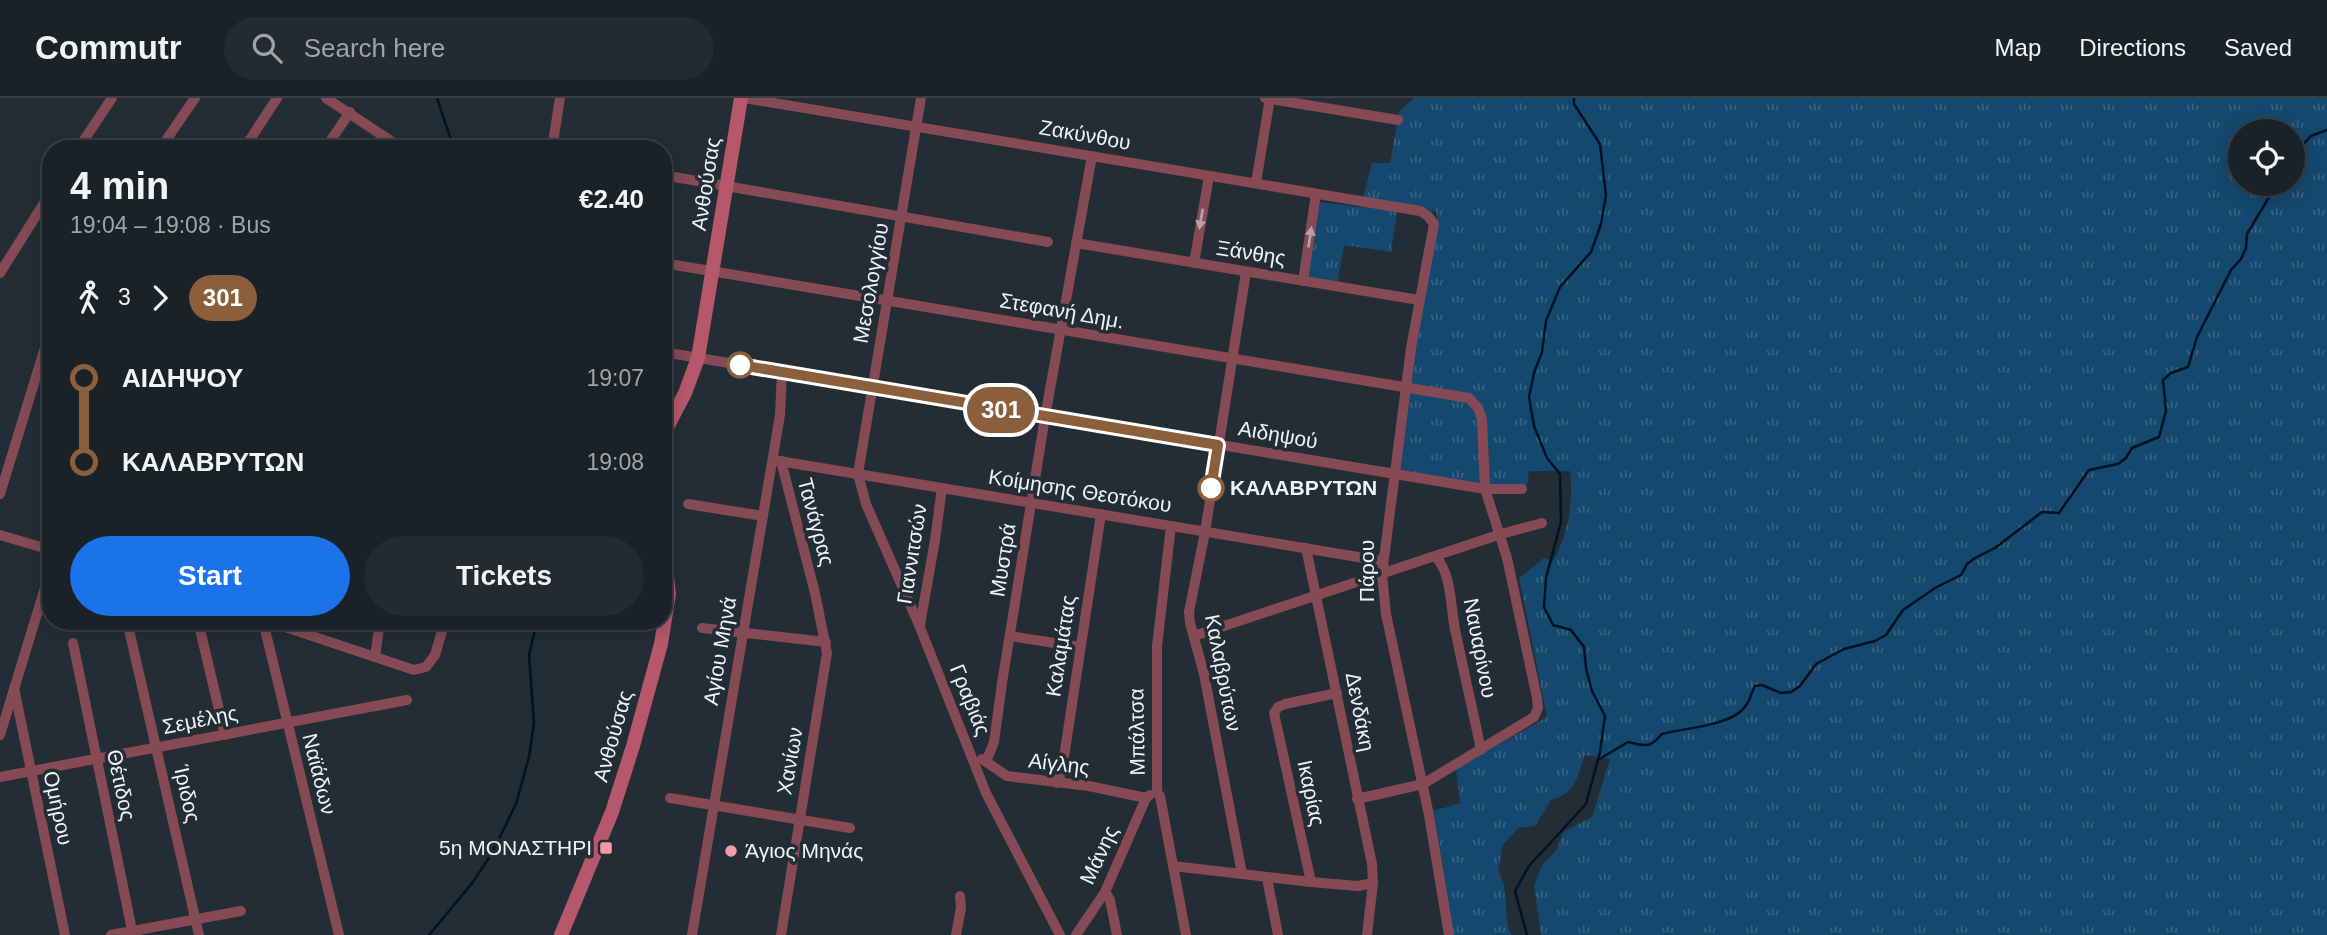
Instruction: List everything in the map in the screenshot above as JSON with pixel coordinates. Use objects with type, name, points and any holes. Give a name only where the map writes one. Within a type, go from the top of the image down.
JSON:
[{"type":"street","points":[[85,140],[112,98]]},
{"type":"street","points":[[166,140],[195,98]]},
{"type":"street","points":[[250,140],[277,98]]},
{"type":"street","points":[[326,98],[390,140]]},
{"type":"street","points":[[553,140],[560,98]]},
{"type":"street","name":"Ζακύνθου","points":[[743,98],[1420,211]]},
{"type":"street","name":"Ανθούσας","points":[[672,418],[698,359],[743,98]]},
{"type":"street","name":"Μεσολογγίου","points":[[858,474],[921,98]]},
{"type":"street","points":[[1256,183],[1269,98],[1398,120]]},
{"type":"street","points":[[331,140],[350,112]]},
{"type":"street","name":"Μυστρά","points":[[986,762],[994,742],[1045,417],[1092,156]]},
{"type":"street","points":[[1194,263],[1209,176]]},
{"type":"street","points":[[672,177],[1048,242]]},
{"type":"street","points":[[1303,281],[1317,194]]},
{"type":"street","points":[[0,273],[42,206]]},
{"type":"street","name":"Πάρου","points":[[1420,211],[1434,223],[1419,300],[1382,574],[1386,614],[1423,784],[1449,935]]},
{"type":"street","name":"Ξάνθης","points":[[1076,243],[1419,300]]},
{"type":"street","name":"Στεφανή Δημ.","points":[[672,265],[1469,398],[1474,402],[1482,419],[1485,489]]},
{"type":"street","name":"Καλαβρύτων","points":[[1242,874],[1204,674],[1189,612],[1205,531],[1245,272]]},
{"type":"street","name":"Αιδηψού","points":[[672,354],[1394,475],[1485,489],[1521,489]]},
{"type":"street","points":[[0,494],[42,358]]},
{"type":"street","name":"Αγίου Μηνά","points":[[692,935],[763,516],[777,461],[782,372]]},
{"type":"street","name":"Κοίμησης Θεοτόκου","points":[[777,461],[1382,561]]},
{"type":"street","name":"Τανάγρας","points":[[777,461],[815,593]]},
{"type":"street","name":"Γραβιάς","points":[[858,474],[866,504],[919,625],[986,793],[1060,935]]},
{"type":"street","name":"Γιαννιτσών","points":[[919,625],[942,488]]},
{"type":"street","points":[[1357,799],[1423,784],[1534,717],[1538,708],[1501,534],[1485,489]]},
{"type":"street","points":[[688,504],[763,516]]},
{"type":"street","name":"Καλαμάτας","points":[[1057,783],[1062,769],[1101,514]]},
{"type":"street","points":[[1194,636],[1501,534],[1542,523]]},
{"type":"street","name":"Μπάλτσα","points":[[1171,526],[1157,646],[1157,792],[1160,796],[1186,935]]},
{"type":"street","points":[[0,535],[42,547]]},
{"type":"street","name":"Δενδάκη","points":[[1306,548],[1372,864],[1373,883],[1367,935]]},
{"type":"street","name":"Ναυαρίνου","points":[[1436,556],[1443,564],[1446,574],[1481,750]]},
{"type":"street","name":"Χανίων","points":[[781,935],[827,663],[826,642],[815,593]]},
{"type":"street","points":[[0,736],[42,598]]},
{"type":"street","points":[[702,628],[826,642]]},
{"type":"street","name":"Ίριδος","points":[[129,630],[199,935]]},
{"type":"street","points":[[200,630],[225,735]]},
{"type":"street","name":"Ναϊάδων","points":[[267,630],[287,724],[340,935]]},
{"type":"street","points":[[293,630],[408,668],[426,667],[435,655],[443,630]]},
{"type":"street","points":[[306,634],[307,630]]},
{"type":"street","points":[[375,657],[379,630]]},
{"type":"street","name":"Ανθούσας","points":[[561,935],[595,858],[616,801],[663,630]]},
{"type":"street","points":[[1010,636],[1080,647]]},
{"type":"street","name":"Θέτιδος","points":[[73,643],[133,933]]},
{"type":"street","name":"Ομήρου","points":[[15,688],[65,935]]},
{"type":"street","name":"Ικαρίας","points":[[1311,882],[1274,713],[1278,707],[1285,704],[1337,693]]},
{"type":"street","name":"Σεμέλης","points":[[0,777],[407,700]]},
{"type":"street","name":"Αίγλης","points":[[972,756],[1007,776],[1089,786],[1146,798]]},
{"type":"street","points":[[1146,798],[1157,792]]},
{"type":"street","points":[[670,797],[850,828]]},
{"type":"street","name":"Μάνης","points":[[1076,935],[1105,892],[1146,798]]},
{"type":"street","points":[[1173,866],[1358,886],[1373,883]]},
{"type":"street","points":[[1267,877],[1278,935]]},
{"type":"street","points":[[1105,892],[1110,900],[1117,935]]},
{"type":"street","points":[[956,935],[961,908],[960,896]]},
{"type":"street","points":[[111,935],[241,911]]},
{"type":"green space","points":[[1414,98],[2327,98],[2327,935],[1541,935],[1534,885],[1542,866],[1557,849],[1563,832],[1592,817],[1610,759],[1585,755],[1571,788],[1551,800],[1535,826],[1518,828],[1503,845],[1498,869],[1504,885],[1508,928],[1512,935],[1453,935],[1434,811],[1460,803],[1456,769],[1547,717],[1519,578],[1544,558],[1553,561],[1566,529],[1571,482],[1570,471],[1529,471],[1527,486],[1491,485],[1399,471],[1414,344],[1436,211],[1398,205],[1391,252],[1344,245],[1337,285],[1307,281],[1319,202],[1361,207],[1372,163],[1390,163],[1399,112]]},
{"type":"waterway","points":[[437,98],[451,140]]},
{"type":"waterway","points":[[1527,935],[1515,891],[1529,866],[1586,804],[1600,752],[1605,716],[1592,691],[1584,647],[1571,630],[1553,625],[1544,607],[1546,578],[1561,522],[1560,474],[1547,458],[1534,426],[1529,397],[1542,352],[1546,321],[1560,287],[1591,252],[1601,224],[1606,195],[1600,144],[1574,104],[1574,98]]},
{"type":"waterway","points":[[2305,142],[2311,136],[2327,130]]},
{"type":"waterway","points":[[1598,760],[1628,742],[1647,745],[1662,734],[1726,720],[1745,707],[1755,686],[1762,685],[1781,693],[1791,692],[1800,686],[1816,664],[1844,649],[1875,641],[1886,635],[1903,610],[1935,588],[1961,575],[1967,564],[1995,548],[2042,512],[2059,513],[2089,470],[2118,464],[2132,448],[2159,437],[2166,411],[2163,380],[2171,373],[2188,367],[2197,337],[2231,270],[2241,259],[2246,248],[2247,234],[2270,196]]},
{"type":"waterway","points":[[429,935],[473,882],[492,853],[516,804],[529,757],[534,723],[529,655],[535,630]]},
{"type":"bus line","name":"301","points":[[740,365],[1218,445],[1211,488]]},
{"type":"place","name":"ΚΑΛΑΒΡΥΤΩΝ","points":[[1211,488]]},
{"type":"place","name":"5η ΜΟΝΑΣΤΗΡΙ","points":[[606,848]]},
{"type":"place","name":"Άγιος Μηνάς","points":[[731,851]]}]
